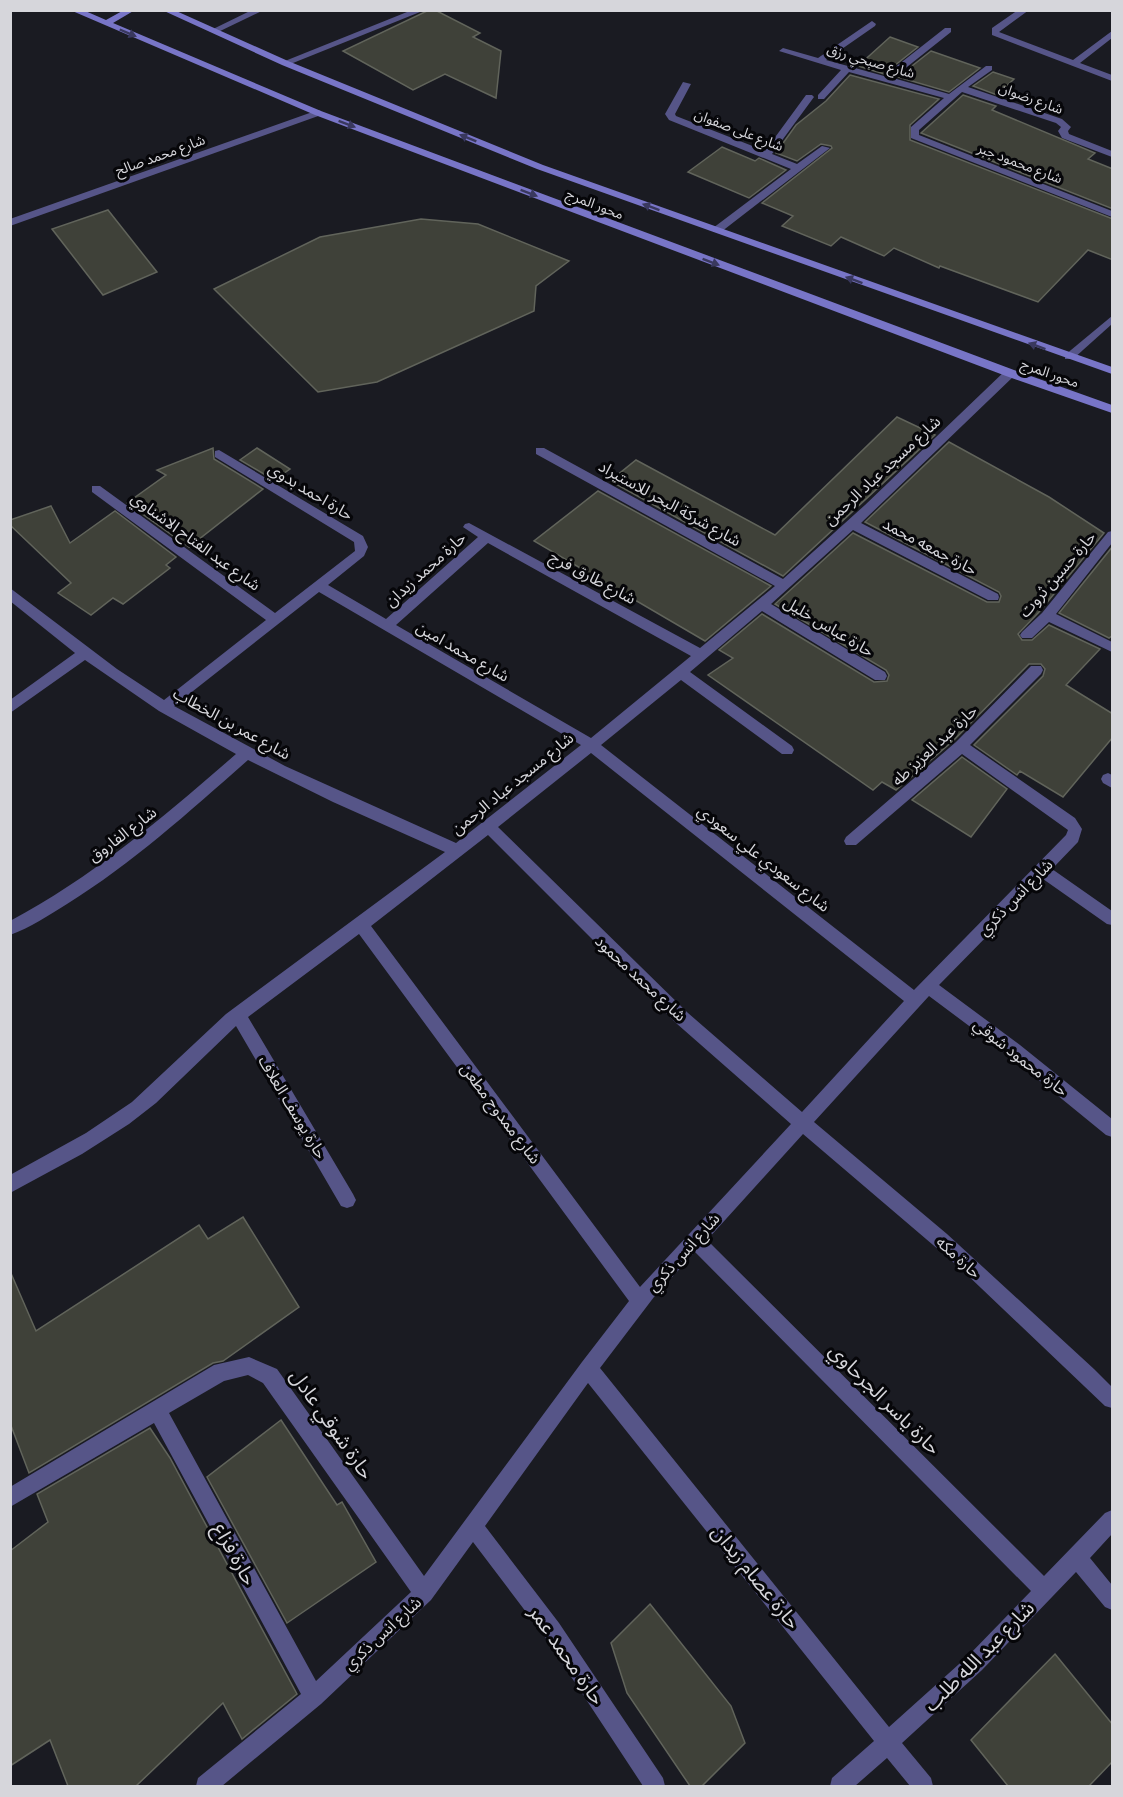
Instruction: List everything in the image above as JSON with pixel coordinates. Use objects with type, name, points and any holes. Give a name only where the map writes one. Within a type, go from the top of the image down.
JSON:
[{"type":"main road","name":"محور المرج","points":[[74,10],[318,113],[1010,373],[1113,409]]},
{"type":"main road","points":[[106,24],[131,10]]},
{"type":"main road","name":"محور المرج","points":[[166,10],[285,63],[540,167],[1113,371]]},
{"type":"street","points":[[213,31],[260,10]]},
{"type":"street","points":[[285,63],[421,10]]},
{"type":"street","points":[[1023,11],[995,30],[995,33],[1113,78]]},
{"type":"street","points":[[819,61],[872,24]]},
{"type":"street","points":[[886,79],[948,30]]},
{"type":"street","points":[[1074,63],[1113,34]]},
{"type":"street","name":"شارع صبحي رزق","points":[[783,51],[951,98]]},
{"type":"street","points":[[821,97],[847,68]]},
{"type":"street","points":[[951,98],[989,68]]},
{"type":"street","name":"شارع على صفوان","points":[[686,84],[670,114],[672,118],[798,168]]},
{"type":"street","name":"شارع رضوان","points":[[962,88],[1059,121],[1066,127],[1063,131],[1065,136],[1110,150]]},
{"type":"street","points":[[766,156],[809,97]]},
{"type":"street","name":"شارع محمود جبر","points":[[951,98],[914,129],[912,134],[917,138],[1113,214]]},
{"type":"street","name":"شارع محمد صالح","points":[[10,223],[318,113]]},
{"type":"street","points":[[717,231],[825,148]]},
{"type":"street","points":[[1069,357],[1113,319]]},
{"type":"street","name":"شارع مسجد عباد الرحمن","points":[[10,1185],[139,1108],[219,1029],[362,926],[702,655],[852,524],[1010,373]]},
{"type":"street","name":"شارع شركة البحر للاستيراد","points":[[540,451],[784,585]]},
{"type":"street","name":"حارة احمد بدوي","points":[[219,454],[361,543],[360,553],[319,586]]},
{"type":"street","name":"شارع عبد الفتاح الاشناوي","points":[[96,489],[276,620]]},
{"type":"street","name":"حارة جمعه محمد","points":[[852,524],[993,597]]},
{"type":"street","name":"شارع طارق فرج","points":[[469,527],[485,538],[702,655]]},
{"type":"street","name":"حارة حسين ثروت","points":[[1027,634],[1047,616],[1113,535]]},
{"type":"street","name":"حارة محمد زيدان","points":[[387,625],[485,538]]},
{"type":"street","points":[[164,707],[319,586]]},
{"type":"street","name":"شارع محمد امين","points":[[319,586],[590,744]]},
{"type":"street","name":"شارع عمر بن الخطاب","points":[[10,592],[84,654],[164,707],[246,754],[345,803],[457,850]]},
{"type":"street","name":"حارة عباس خليل","points":[[761,604],[880,676]]},
{"type":"street","points":[[1047,616],[1113,647]]},
{"type":"street","points":[[10,708],[84,654]]},
{"type":"street","name":"حارة عبد العزيز طه","points":[[851,841],[961,746],[1036,670]]},
{"type":"street","points":[[680,672],[787,750]]},
{"type":"street","name":"شارع سعودي علي سعودي","points":[[590,744],[915,1000]]},
{"type":"street","name":"شارع انس ذكري","points":[[206,1786],[314,1697],[424,1593],[588,1368],[640,1301],[694,1239],[928,986],[1073,838],[1075,829],[1070,822],[961,746]]},
{"type":"street","name":"شارع الفاروق","points":[[10,929],[38,915],[81,888],[165,824],[246,754]]},
{"type":"street","name":"شارع محمد محمود","points":[[489,827],[580,920],[674,1010],[801,1122]]},
{"type":"street","points":[[1042,870],[1113,919]]},
{"type":"street","name":"شارع ممدوح مطعن","points":[[362,926],[640,1301]]},
{"type":"street","name":"حارة محمود شوقي","points":[[928,986],[1014,1050],[1113,1129]]},
{"type":"street","name":"حارة يوسف العلاف","points":[[238,1015],[347,1200]]},
{"type":"street","name":"حارة مكه","points":[[801,1122],[917,1220],[1041,1330],[1113,1399]]},
{"type":"street","name":"حارة ياسر الجرحاوي","points":[[694,1239],[1045,1591]]},
{"type":"street","name":"حارة شوقي عادل","points":[[10,1498],[221,1372],[249,1366],[270,1376],[424,1593]]},
{"type":"street","name":"حارة عصام زيدان","points":[[588,1368],[923,1786]]},
{"type":"street","name":"حارة فزاع","points":[[157,1410],[314,1697]]},
{"type":"street","name":"شارع عبد الله طلب","points":[[840,1786],[975,1663],[1113,1520]]},
{"type":"street","name":"حارة محمد عمر","points":[[474,1527],[552,1630],[655,1786]]},
{"type":"street","points":[[1077,1558],[1113,1600]]},
{"type":"building","points":[[429,10],[435,10],[480,33],[473,37],[501,51],[496,98],[445,74],[413,90],[343,51]]},
{"type":"building","points":[[890,37],[918,47],[884,74],[858,66]]},
{"type":"building","points":[[931,51],[980,68],[949,92],[898,77]]},
{"type":"building","points":[[993,72],[1014,79],[997,95],[973,86]]},
{"type":"building","points":[[850,75],[939,99],[910,125],[910,140],[1113,219],[1113,260],[1088,250],[1038,302],[940,266],[939,268],[894,248],[884,256],[841,237],[831,246],[782,226],[793,216],[762,203],[832,148],[821,144],[797,161],[776,153],[796,125],[826,101]]},
{"type":"building","points":[[963,95],[996,106],[992,110],[1095,153],[1088,159],[1113,169],[1113,209],[921,133]]},
{"type":"building","points":[[722,147],[755,161],[759,158],[786,170],[749,198],[688,172]]},
{"type":"building","points":[[108,210],[157,272],[103,295],[52,229]]},
{"type":"building","points":[[421,219],[478,224],[569,261],[536,286],[534,311],[377,382],[318,392],[214,289],[320,237]]},
{"type":"building","points":[[897,417],[935,435],[783,576],[610,481],[636,460],[775,535]]},
{"type":"building","points":[[949,442],[1049,497],[1104,533],[1040,611],[1018,634],[1022,640],[1032,640],[1049,625],[1100,649],[1066,685],[1113,714],[1113,737],[1063,797],[1020,771],[1017,775],[974,745],[1043,676],[1045,669],[1041,664],[1029,664],[954,740],[896,790],[882,782],[873,790],[708,675],[733,658],[719,650],[762,614],[874,682],[887,681],[889,675],[886,670],[775,604],[853,533],[987,602],[999,602],[1001,596],[999,592],[865,522]]},
{"type":"building","points":[[213,448],[214,459],[263,489],[189,547],[127,503],[166,475],[157,470]]},
{"type":"building","points":[[257,448],[290,469],[274,480],[240,460]]},
{"type":"building","points":[[598,491],[771,586],[705,641],[534,541]]},
{"type":"building","points":[[51,506],[70,543],[115,511],[176,557],[166,565],[170,568],[123,604],[113,598],[91,615],[58,593],[71,583],[10,525],[10,520]]},
{"type":"building","points":[[1113,546],[1113,635],[1109,638],[1059,613]]},
{"type":"building","points":[[962,757],[1007,789],[971,837],[912,800]]},
{"type":"building","points":[[243,1217],[299,1307],[223,1361],[213,1363],[29,1473],[10,1423],[10,1271],[36,1331],[199,1225],[208,1239]]},
{"type":"building","points":[[281,1420],[337,1505],[342,1502],[376,1562],[287,1623],[207,1477]]},
{"type":"building","points":[[150,1428],[170,1458],[297,1694],[242,1739],[223,1703],[136,1786],[68,1786],[50,1740],[10,1766],[10,1551],[48,1522],[37,1494]]},
{"type":"building","points":[[650,1604],[731,1706],[745,1743],[702,1786],[690,1786],[627,1693],[611,1643]]},
{"type":"building","points":[[1055,1654],[1113,1725],[1113,1761],[1089,1786],[1008,1786],[971,1740]]}]
